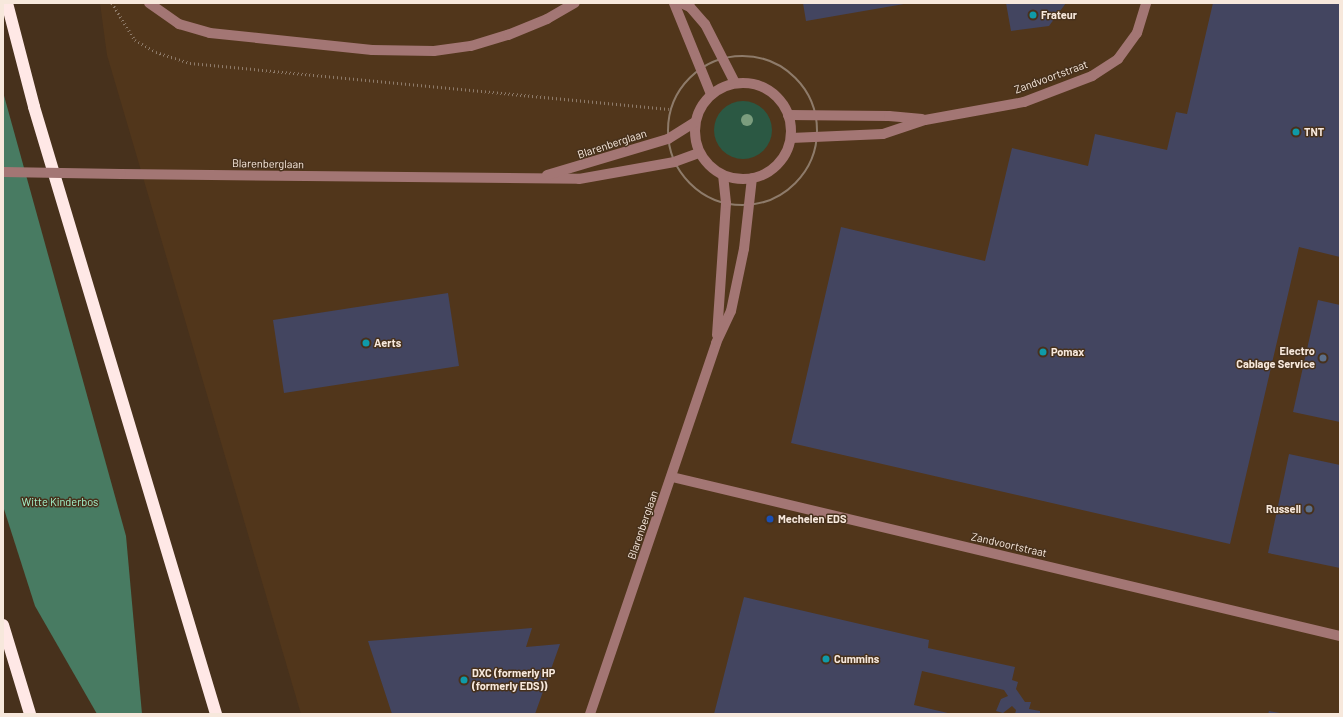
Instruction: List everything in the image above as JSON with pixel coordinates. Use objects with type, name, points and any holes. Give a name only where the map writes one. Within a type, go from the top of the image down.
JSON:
[{"type":"highway","points":[[7,3],[36,115],[216,714]]},
{"type":"highway","points":[[3,625],[30,714]]},
{"type":"street","points":[[148,3],[179,24],[210,33],[372,50],[434,51],[471,46],[508,35],[547,19],[575,3]]},
{"type":"street","points":[[674,3],[711,94]]},
{"type":"street","points":[[681,3],[690,7],[705,24],[735,83]]},
{"type":"street","name":"Zandvoortstraat","points":[[790,138],[883,134],[925,120],[1024,102],[1092,76],[1118,59],[1137,33],[1146,3]]},
{"type":"street","points":[[735,83],[761,86],[782,103],[788,115],[790,138],[786,153],[766,174],[752,178],[723,176],[710,166],[699,153],[694,138],[694,123],[700,107],[711,94],[735,83]]},
{"type":"street","name":"Zandvoortstraat","points":[[788,115],[889,116],[925,120]]},
{"type":"street","name":"Blarenberglaan","points":[[534,178],[576,168],[668,139],[694,123]]},
{"type":"street","name":"Blarenberglaan","points":[[3,172],[579,179],[674,162],[699,153]]},
{"type":"street","name":"Blarenberglaan","points":[[716,343],[726,203],[723,176]]},
{"type":"street","name":"Blarenberglaan","points":[[590,714],[672,477],[716,343],[731,311],[744,249],[752,178]]},
{"type":"street","name":"Zandvoortstraat","points":[[672,477],[1340,636]]},
{"type":"path","points":[[112,3],[135,40],[156,52],[190,63],[669,109]]},
{"type":"path","points":[[702,69],[694,74],[669,109],[668,139],[674,162],[688,182],[711,198],[726,203],[748,205],[766,204],[778,197],[799,178],[813,161],[816,138],[816,115],[809,94],[796,78],[780,65],[758,56],[738,55]]},
{"type":"shaded area","points":[[100,3],[1340,3],[1340,714],[301,714],[107,55]]},
{"type":"green space","name":"Witte Kinderbos","points":[[3,92],[126,536],[142,714],[97,714],[35,606],[3,506]]},
{"type":"green space","points":[[737,101],[749,101],[759,105],[768,114],[772,124],[772,136],[764,151],[749,159],[737,159],[727,155],[718,146],[714,136],[714,124],[718,114],[727,105]]},
{"type":"building","points":[[803,3],[904,3],[904,4],[806,21]]},
{"type":"building","name":"Frateur","points":[[1006,3],[1066,3],[1049,26],[1011,31]]},
{"type":"building","name":"Pomax","points":[[1213,3],[1340,4],[1340,257],[1299,247],[1230,544],[791,443],[841,227],[985,261],[1012,148],[1088,166],[1095,134],[1167,150],[1176,112],[1187,114]]},
{"type":"building","name":"Aerts","points":[[448,293],[459,366],[284,393],[273,320]]},
{"type":"building","name":"Electro Cablage Service","points":[[1318,300],[1340,305],[1340,422],[1293,412]]},
{"type":"building","name":"Russell","points":[[1289,454],[1340,465],[1340,568],[1268,553]]},
{"type":"building","name":"Cummins","points":[[744,597],[929,640],[928,648],[1015,667],[1012,680],[1018,682],[1016,689],[1025,702],[1031,702],[1029,709],[1040,711],[1040,714],[1015,714],[1016,710],[1012,706],[1003,713],[996,711],[1001,699],[1008,696],[1004,690],[922,671],[914,705],[952,714],[714,714]]},
{"type":"building","name":"DXC (formerly HP (formerly EDS))","points":[[532,628],[526,647],[560,644],[535,714],[392,714],[368,641]]},
{"type":"building","points":[[1269,711],[1280,713],[1280,714],[1268,714]]},
{"type":"place","name":"Frateur","points":[[1033,15]]},
{"type":"place","name":"TNT","points":[[1296,132]]},
{"type":"place","name":"Aerts","points":[[366,343]]},
{"type":"place","name":"Pomax","points":[[1043,352]]},
{"type":"place","name":"Electro Cablage Service","points":[[1323,358]]},
{"type":"place","name":"Russell","points":[[1309,509]]},
{"type":"place","name":"Mechelen EDS","points":[[770,519]]},
{"type":"place","name":"Cummins","points":[[826,659]]},
{"type":"place","name":"DXC (formerly HP (formerly EDS))","points":[[464,680]]}]
